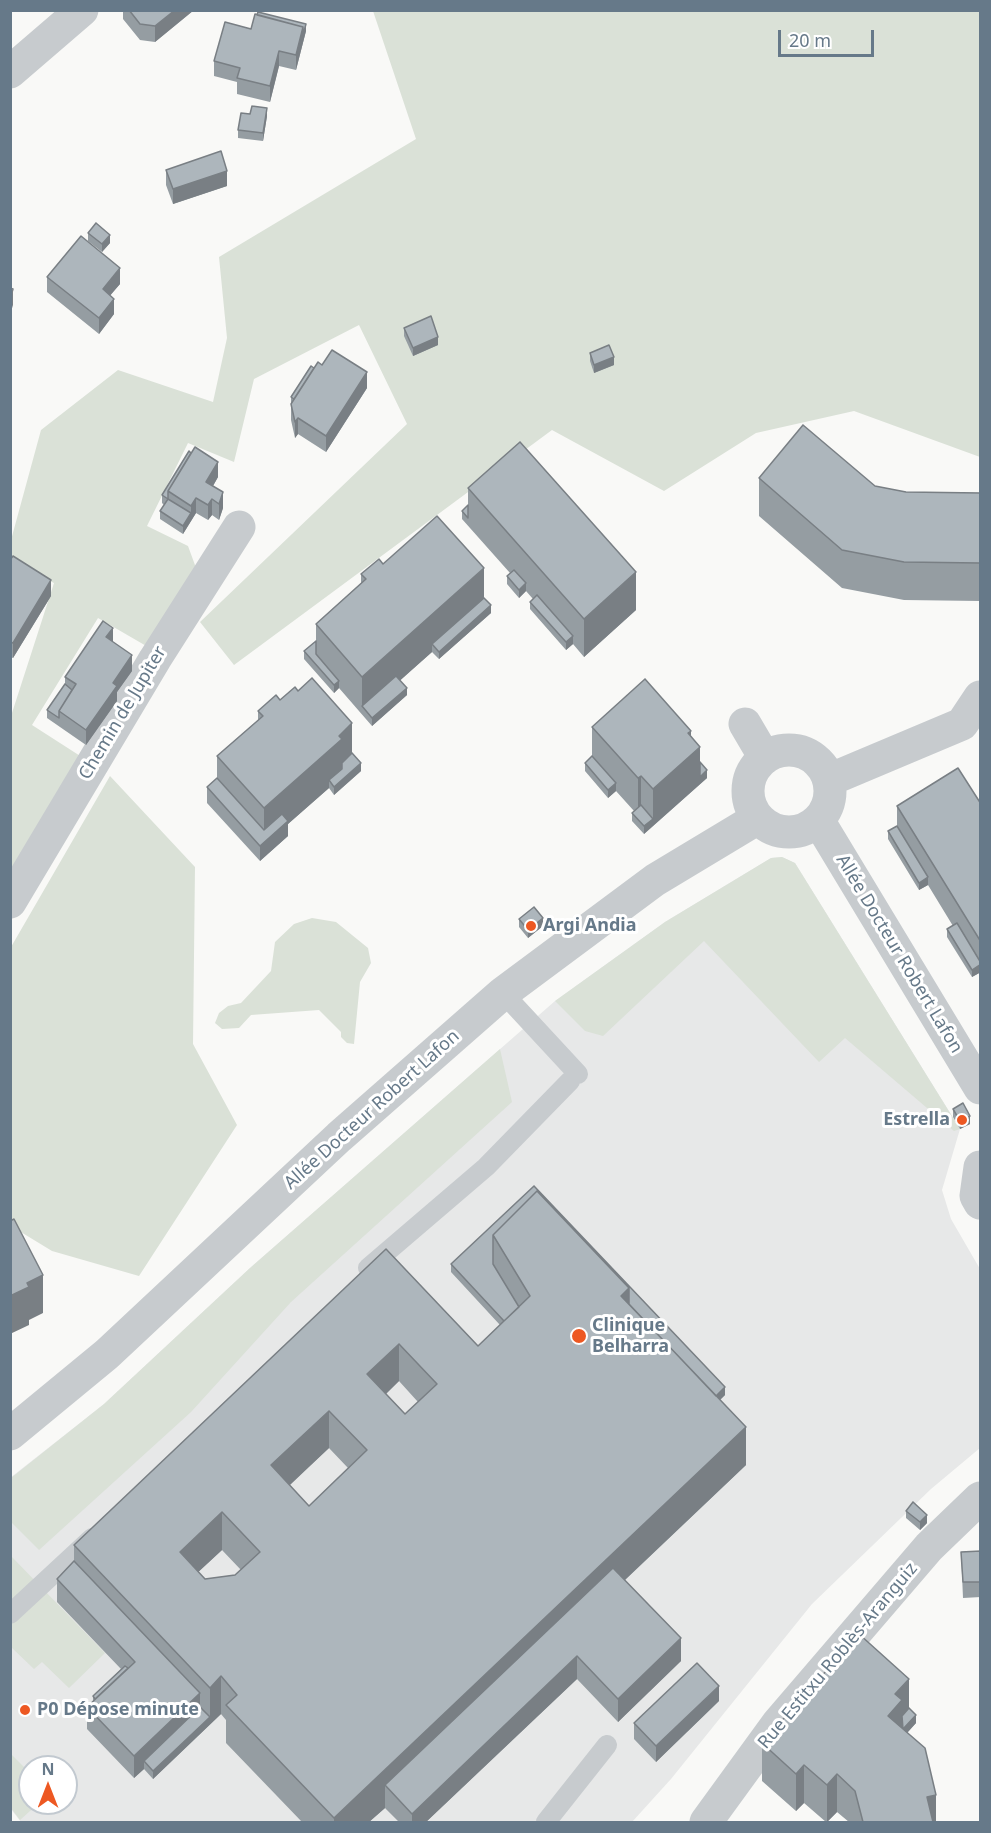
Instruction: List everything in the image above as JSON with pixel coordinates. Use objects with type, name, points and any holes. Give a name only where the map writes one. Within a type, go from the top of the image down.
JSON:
[{"type":"street","points":[[10,72],[82,10]]},
{"type":"street","name":"Chemin de Jupiter","points":[[10,902],[155,659],[239,527]]},
{"type":"street","points":[[829,780],[962,724],[981,697]]},
{"type":"street","points":[[745,724],[765,758]]},
{"type":"street","points":[[790,750],[803,752],[814,758],[823,768],[829,780],[830,794],[826,808],[818,820],[804,829],[788,832],[771,828],[758,819],[751,807],[748,793],[749,780],[755,767],[765,758],[790,750]]},
{"type":"street","name":"Allée Docteur Robert Lafon","points":[[10,1434],[107,1354],[339,1137],[503,993],[655,880],[758,819]]},
{"type":"street","name":"Allée Docteur Robert Lafon","points":[[818,820],[981,1088]]},
{"type":"street","points":[[981,1167],[976,1196],[981,1203]]},
{"type":"street","name":"Rue Estitxu Roblès-Aranguiz","points":[[706,1822],[778,1723],[929,1547],[981,1498]]},
{"type":"lane","points":[[355,1280],[486,1167],[574,1077],[503,993]]},
{"type":"lane","points":[[10,1614],[102,1528]]},
{"type":"lane","points":[[546,1822],[607,1745]]},
{"type":"shaded area","points":[[373,11],[980,11],[980,457],[854,411],[756,433],[664,491],[552,430],[234,665],[200,622],[407,424],[359,325],[254,379],[234,462],[188,443],[147,526],[188,546],[199,576],[148,647],[98,618],[32,725],[88,761],[11,891],[11,716],[54,583],[11,561],[11,540],[41,430],[118,370],[213,402],[227,338],[219,257],[416,139]]},
{"type":"shaded area","points":[[110,776],[195,867],[193,1044],[237,1125],[139,1276],[52,1251],[11,1226],[11,947]]},
{"type":"shaded area","name":"Clinique Belharra","points":[[782,857],[795,863],[960,1129],[942,1190],[951,1219],[980,1269],[980,1448],[931,1489],[812,1604],[671,1779],[632,1822],[21,1822],[10,1808],[10,1478],[104,1404],[250,1268],[555,1001],[665,922],[771,858]]},
{"type":"shaded area","points":[[782,857],[795,863],[960,1129],[954,1131],[845,1038],[819,1062],[704,941],[603,1036],[585,1031],[555,1001],[665,922],[771,858]]},
{"type":"shaded area","points":[[312,918],[336,922],[368,948],[371,963],[360,982],[354,1044],[347,1043],[341,1037],[341,1032],[319,1010],[251,1015],[239,1028],[222,1029],[215,1023],[219,1013],[228,1006],[241,1003],[271,971],[275,942],[294,924]]},
{"type":"shaded area","points":[[500,1049],[512,1102],[291,1302],[191,1412],[39,1550],[11,1522],[11,1478],[104,1404],[250,1268]]},
{"type":"shaded area","points":[[10,1555],[105,1653],[69,1688],[42,1662],[34,1669],[11,1647]]},
{"type":"shaded area","points":[[11,1754],[18,1761],[18,1815],[26,1815],[20,1820],[11,1808]]},
{"type":"building","points":[[129,10],[175,10],[155,26],[140,24]]},
{"type":"building","points":[[258,12],[306,24],[303,35],[303,27],[257,15]]},
{"type":"building","points":[[255,14],[303,27],[296,55],[279,51],[270,86],[237,78],[240,68],[214,61],[225,22],[251,29]]},
{"type":"building","points":[[252,106],[267,108],[263,133],[238,130],[241,113],[250,114]]},
{"type":"building","points":[[221,151],[227,171],[173,189],[166,170]]},
{"type":"building","points":[[96,223],[110,235],[102,244],[88,233]]},
{"type":"building","points":[[81,236],[120,268],[103,289],[114,299],[99,318],[47,277]]},
{"type":"building","points":[[431,316],[438,337],[413,348],[404,328]]},
{"type":"building","points":[[609,345],[614,357],[594,365],[590,353]]},
{"type":"building","points":[[332,350],[367,372],[326,436],[298,418],[295,422],[291,404],[318,362],[322,365]]},
{"type":"building","points":[[311,366],[314,368],[294,399],[291,397]]},
{"type":"building","points":[[803,425],[875,486],[906,492],[981,493],[980,563],[904,562],[842,550],[759,478]]},
{"type":"building","points":[[520,442],[636,572],[584,619],[468,488]]},
{"type":"building","points":[[195,447],[218,462],[206,482],[223,492],[219,504],[212,499],[208,505],[196,498],[191,506],[168,491]]},
{"type":"building","points":[[189,451],[191,453],[168,491],[168,499],[162,495]]},
{"type":"building","points":[[168,499],[191,513],[183,526],[160,511]]},
{"type":"building","points":[[468,505],[468,518],[462,511]]},
{"type":"building","points":[[437,516],[484,568],[362,677],[316,624],[366,579],[361,574],[379,559],[383,564]]},
{"type":"building","points":[[13,556],[51,580],[13,643],[10,642],[10,560]]},
{"type":"building","points":[[514,570],[526,583],[519,590],[507,576]]},
{"type":"building","points":[[537,595],[573,636],[566,642],[530,602]]},
{"type":"building","points":[[484,598],[491,605],[439,652],[432,644]]},
{"type":"building","points":[[103,621],[113,628],[106,637],[132,655],[113,683],[117,686],[86,730],[59,711],[76,684],[65,677]]},
{"type":"building","points":[[316,641],[316,654],[339,681],[334,685],[304,651]]},
{"type":"building","points":[[396,676],[407,688],[372,718],[362,706]]},
{"type":"building","points":[[312,678],[352,723],[339,736],[342,739],[264,808],[217,756],[263,716],[258,711],[276,695],[280,700],[295,687],[298,691]]},
{"type":"building","points":[[645,679],[691,731],[688,733],[700,747],[653,789],[641,776],[638,778],[592,727]]},
{"type":"building","points":[[65,684],[72,690],[59,711],[59,718],[47,710]]},
{"type":"building","points":[[352,753],[361,763],[334,787],[329,780],[342,769],[342,763]]},
{"type":"building","points":[[592,756],[616,783],[608,790],[585,763]]},
{"type":"building","points":[[700,762],[707,770],[700,777]]},
{"type":"building","points":[[958,768],[981,804],[981,942],[897,806]]},
{"type":"building","points":[[217,778],[264,830],[282,814],[288,821],[260,846],[207,787]]},
{"type":"building","points":[[641,805],[653,819],[644,826],[632,813]]},
{"type":"building","points":[[897,826],[928,877],[919,883],[888,831]]},
{"type":"building","points":[[534,907],[543,918],[528,930],[519,919]]},
{"type":"building","points":[[957,923],[981,963],[972,970],[947,929]]},
{"type":"building","points":[[963,1103],[970,1116],[960,1121],[953,1109]]},
{"type":"building","points":[[534,1186],[725,1387],[716,1396],[629,1304],[629,1288],[537,1191],[493,1235],[493,1264],[519,1307],[504,1321],[451,1264]]},
{"type":"building","points":[[537,1191],[629,1288],[621,1296],[746,1427],[334,1818],[226,1705],[237,1695],[221,1676],[210,1688],[74,1545],[386,1249],[478,1346],[530,1296],[493,1235]],"holes":[[[399,1344],[437,1384],[405,1414],[367,1374]],[[329,1411],[367,1450],[309,1506],[271,1465]],[[222,1512],[260,1552],[235,1575],[205,1579],[180,1552]]]},
{"type":"building","points":[[14,1219],[43,1275],[27,1283],[29,1287],[10,1296],[10,1221]]},
{"type":"building","points":[[913,1502],[927,1515],[920,1522],[906,1511]]},
{"type":"building","points":[[981,1551],[981,1582],[963,1582],[961,1552]]},
{"type":"building","points":[[74,1561],[200,1693],[134,1756],[87,1707],[135,1662],[57,1579]]},
{"type":"building","points":[[613,1568],[681,1638],[618,1699],[577,1656],[412,1814],[385,1785]]},
{"type":"building","points":[[859,1634],[909,1679],[895,1694],[902,1700],[888,1716],[925,1748],[936,1795],[927,1797],[933,1822],[863,1822],[855,1791],[837,1774],[827,1785],[804,1765],[796,1774],[762,1743]]},
{"type":"building","points":[[697,1663],[719,1686],[656,1746],[634,1723]]},
{"type":"building","points":[[125,1666],[128,1668],[95,1699],[93,1696]]},
{"type":"building","points":[[200,1707],[210,1717],[153,1771],[144,1761]]},
{"type":"building","points":[[909,1708],[916,1715],[903,1729],[902,1716]]},
{"type":"place","name":"Argi Andia","points":[[531,926]]},
{"type":"place","name":"Estrella","points":[[962,1120]]},
{"type":"place","name":"Clinique Belharra","points":[[579,1336]]},
{"type":"place","name":"P0 Dépose minute","points":[[25,1710]]}]
